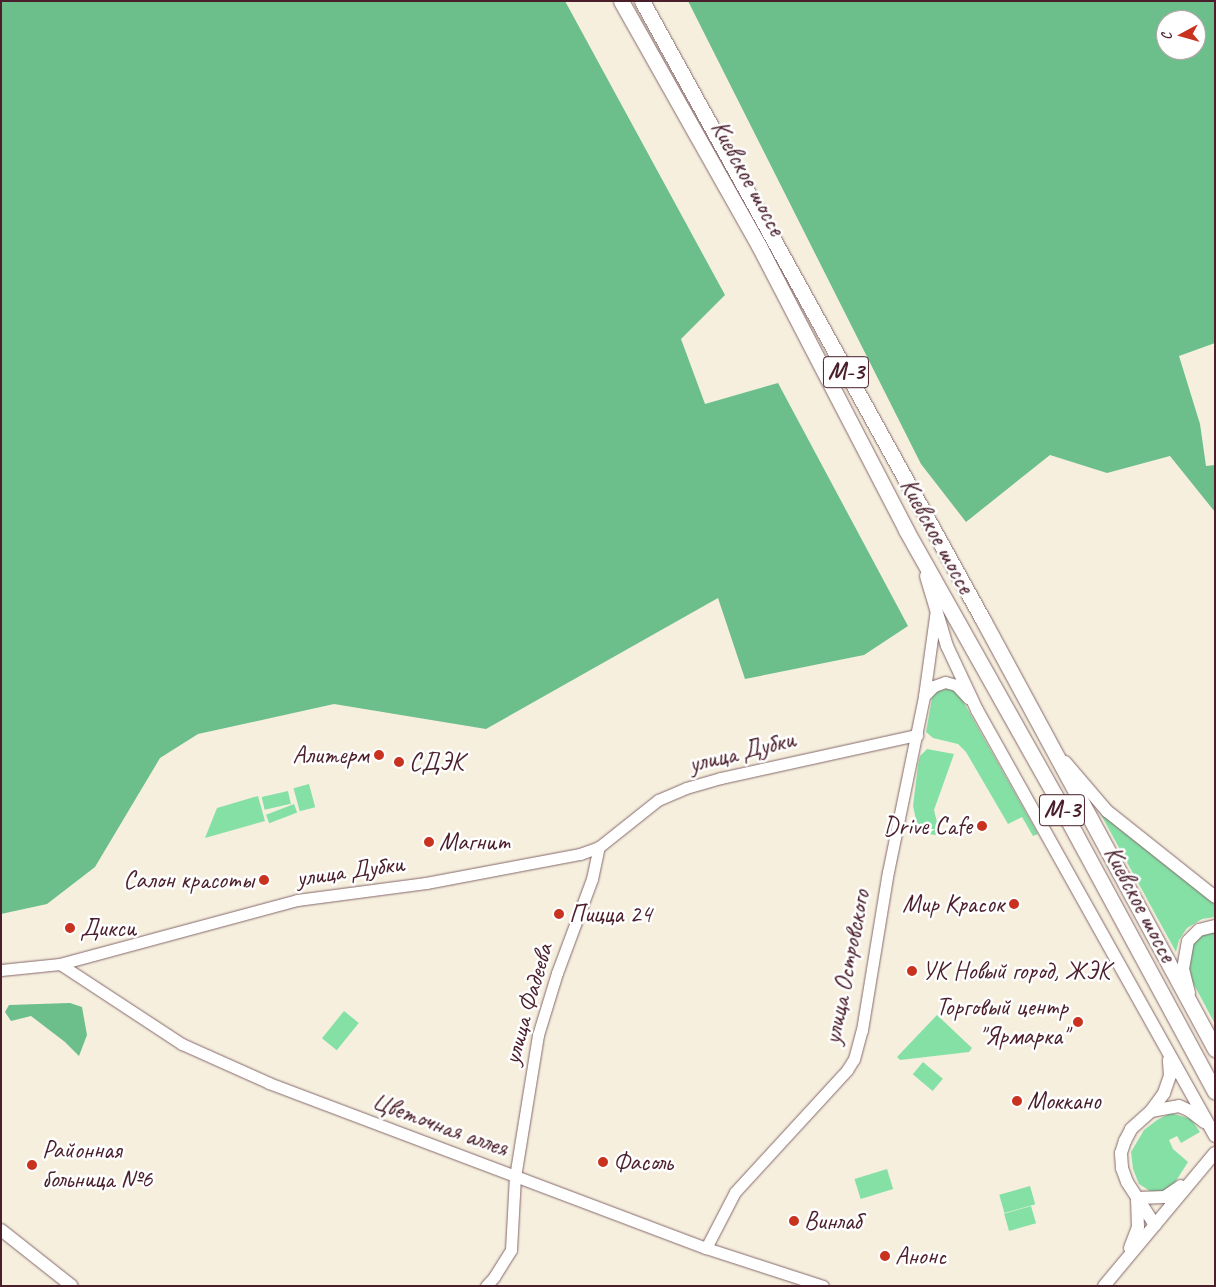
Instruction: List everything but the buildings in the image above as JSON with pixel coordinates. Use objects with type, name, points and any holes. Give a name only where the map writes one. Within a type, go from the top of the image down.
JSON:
[{"type":"highway","name":"Киевское шоссе","points":[[621,1],[759,246],[906,530],[1055,796],[1215,1092]]},
{"type":"highway","name":"Киевское шоссе","points":[[642,1],[1215,1048]]},
{"type":"main road","points":[[906,530],[930,586],[947,646],[977,710],[1168,1055],[1213,1132]]},
{"type":"main road","points":[[1049,744],[1107,811],[1215,897]]},
{"type":"main road","points":[[1191,876],[1215,886]]},
{"type":"main road","points":[[1196,1014],[1185,979],[1184,953],[1188,941],[1194,934],[1205,928],[1215,926]]},
{"type":"main road","points":[[1155,1225],[1136,1198],[1124,1173],[1122,1149],[1131,1129],[1151,1111],[1168,1084],[1170,1076],[1168,1055]]},
{"type":"main road","points":[[1151,1111],[1172,1106],[1183,1108],[1194,1113],[1213,1132]]},
{"type":"main road","points":[[1104,1286],[1215,1154]]},
{"type":"main road","points":[[1136,1198],[1166,1197],[1204,1166]]},
{"type":"main road","points":[[1124,1261],[1136,1233],[1139,1218],[1136,1198]]},
{"type":"main road","points":[[1,1230],[72,1286]]},
{"type":"street","points":[[917,735],[936,609]]},
{"type":"street","points":[[924,696],[934,686],[949,682],[960,687],[977,710]]},
{"type":"street","name":"улица Островского","points":[[706,1248],[735,1192],[843,1075],[854,1059],[862,1030],[888,872],[917,735]]},
{"type":"street","name":"улица Дубки","points":[[1,970],[60,964],[297,900],[426,883],[580,854],[600,848],[658,800],[686,788],[721,778],[917,735]]},
{"type":"street","name":"улица Фадеева","points":[[486,1286],[512,1250],[515,1177],[538,1035],[557,973],[592,879],[600,848]]},
{"type":"street","name":"Цветочная аллея","points":[[60,964],[200,1054],[303,1097],[515,1177],[706,1248],[823,1286]]},
{"type":"green space","points":[[1,1],[565,1],[725,295],[681,339],[705,404],[778,383],[908,626],[864,655],[745,679],[718,598],[486,729],[334,704],[198,734],[160,758],[95,867],[47,904],[1,914]]},
{"type":"green space","points":[[688,1],[1215,1],[1215,343],[1179,356],[1200,424],[1206,466],[1215,465],[1215,512],[1170,456],[1107,473],[1050,455],[966,522],[921,464]]},
{"type":"green space","points":[[949,688],[955,690],[963,701],[1038,834],[1033,836],[1022,817],[1008,824],[966,752],[958,744],[933,738],[926,732],[932,698],[936,692]]},
{"type":"green space","points":[[927,749],[954,754],[934,810],[938,826],[936,835],[928,834],[917,824],[913,806],[920,756]]},
{"type":"green space","points":[[309,784],[315,807],[300,811],[294,788]]},
{"type":"green space","points":[[288,791],[291,804],[265,810],[262,797]]},
{"type":"green space","points":[[258,796],[265,821],[205,838],[217,808]]},
{"type":"green space","points":[[294,804],[297,812],[269,823],[266,815]]},
{"type":"green space","points":[[1099,811],[1215,904],[1215,917],[1202,919],[1187,928],[1179,940],[1176,952]]},
{"type":"green space","points":[[1215,931],[1215,1024],[1191,979],[1188,969],[1191,944],[1202,935]]},
{"type":"green space","points":[[70,1003],[82,1007],[87,1035],[79,1056],[65,1042],[31,1016],[11,1021],[5,1012],[9,1005]]},
{"type":"green space","points":[[344,1011],[359,1023],[337,1050],[322,1038]]},
{"type":"green space","points":[[937,1015],[972,1048],[969,1052],[900,1060],[897,1057]]},
{"type":"green space","points":[[923,1062],[943,1079],[933,1091],[913,1074]]},
{"type":"green space","points":[[1171,1113],[1191,1119],[1200,1132],[1181,1143],[1177,1136],[1169,1140],[1173,1149],[1188,1162],[1174,1184],[1162,1192],[1153,1193],[1139,1184],[1133,1169],[1131,1152],[1144,1130],[1157,1120]]},
{"type":"green space","points":[[887,1169],[893,1189],[861,1199],[854,1179]]},
{"type":"green space","points":[[1030,1186],[1035,1204],[1004,1213],[999,1195]]},
{"type":"green space","points":[[1031,1206],[1036,1223],[1009,1231],[1004,1214]]},
{"type":"place","name":"Алитерм","points":[[379,755]]},
{"type":"place","name":"СДЭК","points":[[399,762]]},
{"type":"place","name":"Drive Cafe","points":[[982,826]]},
{"type":"place","name":"Магнит","points":[[429,842]]},
{"type":"place","name":"Салон красоты","points":[[264,880]]},
{"type":"place","name":"Мир Красок","points":[[1014,904]]},
{"type":"place","name":"Пицца 24","points":[[559,914]]},
{"type":"place","name":"Дикси","points":[[70,928]]},
{"type":"place","name":"УК Новый город, ЖЭК","points":[[912,971]]},
{"type":"place","name":"Торговый центр \"Ярмарка\"","points":[[1078,1022]]},
{"type":"place","name":"Моккано","points":[[1017,1101]]},
{"type":"place","name":"Фасоль","points":[[603,1162]]},
{"type":"place","name":"Районная больница №6","points":[[32,1165]]},
{"type":"place","name":"Винлаб","points":[[794,1221]]},
{"type":"place","name":"Анонс","points":[[885,1256]]}]
